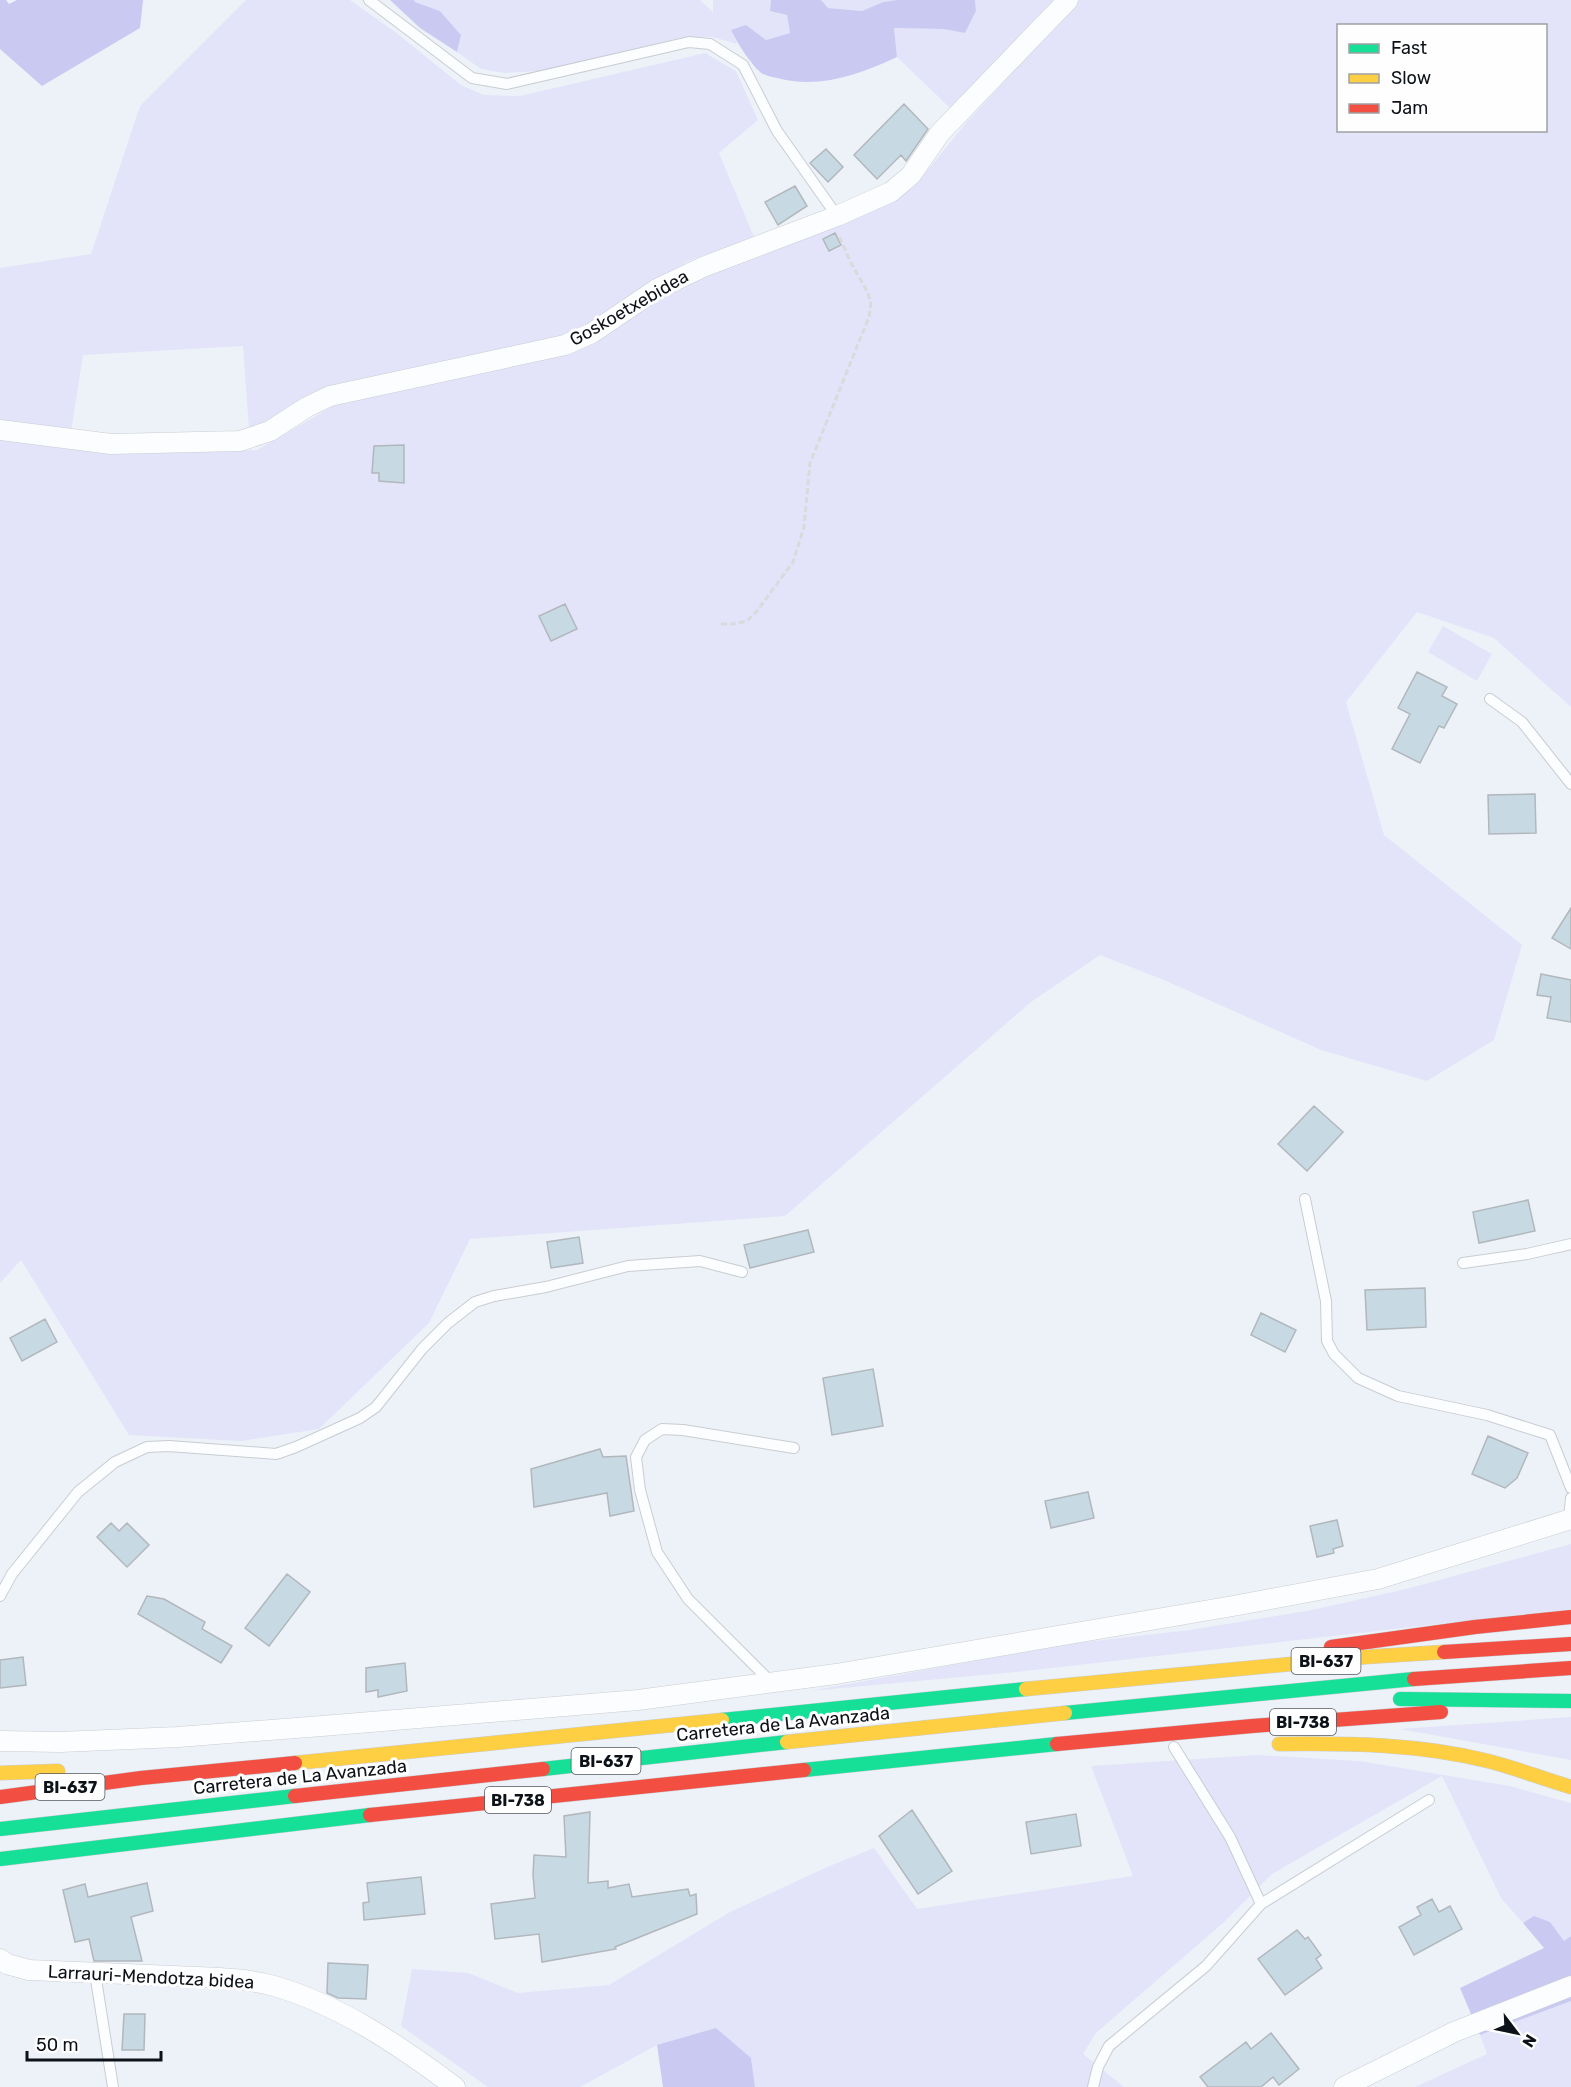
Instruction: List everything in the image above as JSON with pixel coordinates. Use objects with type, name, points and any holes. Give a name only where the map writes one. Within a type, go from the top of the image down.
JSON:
[{"type":"main road","points":[[1081,1683],[1369,1641],[1571,1617]]},
{"type":"main road","name":"Carretera de La Avanzada","points":[[0,1797],[141,1778],[497,1744],[1081,1683],[1365,1657],[1571,1644]]},
{"type":"main road","name":"Carretera de La Avanzada","points":[[0,1829],[716,1749],[1212,1698],[1361,1683],[1571,1668]]},
{"type":"main road","points":[[1212,1698],[1344,1699]]},
{"type":"main road","points":[[1391,1700],[1571,1701]]},
{"type":"main road","name":"BI-738","points":[[0,1858],[333,1819],[1036,1746],[1252,1726],[1571,1701]]},
{"type":"main road","points":[[1265,1745],[1322,1743],[1425,1750],[1487,1762],[1571,1787]]},
{"type":"main road","points":[[1036,1746],[1113,1752],[1179,1747]]},
{"type":"main road","points":[[1487,1762],[1546,1764]]},
{"type":"main road","points":[[0,1773],[45,1770],[141,1778]]},
{"type":"street","name":"Goskoetxebidea","points":[[0,430],[111,444],[240,441],[270,431],[307,407],[330,396],[566,345],[592,333],[657,289],[703,267],[835,218],[891,192],[911,174],[940,133],[1068,0]]},
{"type":"street","points":[[0,1742],[166,1738],[322,1726],[638,1700],[836,1674],[1378,1579],[1570,1519]]},
{"type":"street","name":"Larrauri-Mendotza bidea","points":[[2,1963],[29,1970],[224,1978],[272,1985],[317,2000],[367,2027],[455,2087]]},
{"type":"street","points":[[1344,2087],[1454,2032],[1571,1986]]},
{"type":"lane","points":[[369,0],[472,78],[507,84],[689,42],[711,44],[743,65],[777,131],[835,218]]},
{"type":"lane","points":[[1490,699],[1522,722],[1571,784]]},
{"type":"lane","points":[[1305,1199],[1326,1301],[1328,1341],[1334,1354],[1358,1378],[1398,1396],[1487,1415],[1550,1435],[1571,1488]]},
{"type":"lane","points":[[1463,1263],[1527,1254],[1571,1244]]},
{"type":"lane","points":[[0,1596],[12,1575],[78,1492],[115,1462],[147,1447],[169,1446],[276,1454],[296,1447],[360,1418],[376,1407],[422,1349],[448,1323],[475,1302],[628,1266],[700,1261],[742,1272]]},
{"type":"lane","points":[[772,1683],[688,1599],[657,1551],[640,1490],[636,1457],[645,1440],[662,1429],[683,1430],[794,1448]]},
{"type":"lane","points":[[1570,1519],[1571,1498]]},
{"type":"lane","points":[[1179,1747],[1230,1837],[1261,1904]]},
{"type":"lane","points":[[1093,2087],[1098,2067],[1109,2046],[1206,1966],[1261,1904],[1429,1800]]},
{"type":"lane","points":[[95,1973],[113,2087]]},
{"type":"path","points":[[721,624],[747,621],[793,562],[804,527],[810,463],[869,317],[868,292],[851,263],[835,218]]},
{"type":"shaded area","points":[[0,0],[6,0],[9,4],[17,0],[143,0],[140,28],[42,86],[0,49]]},
{"type":"shaded area","points":[[246,0],[350,0],[394,31],[461,85],[484,95],[520,96],[705,53],[736,71],[758,120],[719,153],[754,237],[688,261],[572,335],[269,424],[249,428],[243,346],[83,355],[71,432],[0,423],[0,268],[91,254],[140,106]]},
{"type":"shaded area","points":[[390,0],[414,0],[440,11],[461,35],[457,52],[420,28]]},
{"type":"shaded area","points":[[414,0],[700,0],[713,12],[713,0],[771,0],[770,11],[787,15],[790,33],[766,40],[731,30],[737,44],[713,37],[684,37],[541,71],[505,73],[481,69],[457,52],[461,35],[440,11]]},
{"type":"shaded area","points":[[771,0],[821,0],[828,8],[862,11],[883,2],[897,0],[975,0],[976,11],[965,33],[943,29],[894,28],[897,57],[853,74],[808,82],[763,74],[750,60],[731,30],[746,25],[766,40],[790,33],[787,15],[770,11]]},
{"type":"shaded area","points":[[821,0],[897,0],[883,2],[862,11],[827,8]]},
{"type":"shaded area","points":[[975,0],[1056,0],[950,108],[897,57],[894,28],[943,29],[965,33],[976,11]]},
{"type":"shaded area","points":[[1079,0],[1571,0],[1571,707],[1494,638],[1417,612],[1346,702],[1384,835],[1522,945],[1494,1040],[1427,1081],[1321,1050],[1164,980],[1100,955],[1031,1002],[785,1216],[470,1239],[429,1323],[319,1429],[241,1441],[129,1435],[21,1260],[0,1283],[0,439],[104,452],[257,450],[342,401],[579,348],[681,285],[913,188],[966,123]]},
{"type":"shaded area","points":[[1443,626],[1492,654],[1477,681],[1428,652]]},
{"type":"shaded area","points":[[1571,1544],[1571,1609],[1016,1672],[810,1691],[1068,1644],[1190,1630],[1312,1610],[1410,1588]]},
{"type":"shaded area","points":[[1571,1717],[1571,1760],[1400,1729]]},
{"type":"shaded area","points":[[1257,1755],[1359,1761],[1510,1786],[1571,1803],[1571,1936],[1564,1942],[1550,1922],[1534,1917],[1523,1923],[1501,1898],[1442,1776],[1272,1874],[1223,1923],[1096,2033],[1083,2054],[1124,2087],[755,2087],[751,2058],[657,2045],[580,2087],[488,2087],[401,2026],[412,1969],[468,1973],[518,1993],[609,1985],[730,1912],[874,1848],[917,1909],[1133,1876],[1091,1766]]},
{"type":"shaded area","points":[[1534,1916],[1550,1922],[1564,1941],[1571,1936],[1571,2001],[1480,2035],[1460,1988],[1544,1948],[1523,1923]]},
{"type":"shaded area","points":[[1571,2001],[1571,2087],[1415,2087],[1487,2054],[1480,2035]]},
{"type":"shaded area","points":[[716,2028],[751,2058],[755,2087],[663,2087],[657,2045]]},
{"type":"building","points":[[904,104],[928,129],[906,161],[901,155],[877,179],[854,155]]},
{"type":"building","points":[[826,149],[843,167],[828,182],[810,163]]},
{"type":"building","points":[[795,186],[807,206],[778,225],[765,202]]},
{"type":"building","points":[[835,233],[841,245],[829,251],[823,239]]},
{"type":"building","points":[[404,445],[404,483],[379,481],[379,473],[372,473],[374,446]]},
{"type":"building","points":[[565,604],[577,629],[551,641],[539,616]]},
{"type":"building","points":[[1417,672],[1447,687],[1442,696],[1457,704],[1444,728],[1439,726],[1420,763],[1392,749],[1410,714],[1398,708]]},
{"type":"building","points":[[1535,794],[1536,833],[1489,834],[1488,795]]},
{"type":"building","points":[[1571,908],[1571,949],[1552,938]]},
{"type":"building","points":[[1541,974],[1571,980],[1571,1022],[1547,1018],[1551,997],[1537,995]]},
{"type":"building","points":[[1314,1106],[1343,1132],[1307,1171],[1278,1144]]},
{"type":"building","points":[[1528,1200],[1535,1231],[1479,1243],[1473,1212]]},
{"type":"building","points":[[808,1230],[814,1252],[750,1268],[744,1245]]},
{"type":"building","points":[[579,1237],[583,1263],[551,1268],[547,1242]]},
{"type":"building","points":[[1425,1288],[1426,1327],[1367,1330],[1365,1290]]},
{"type":"building","points":[[1261,1313],[1296,1330],[1285,1352],[1251,1335]]},
{"type":"building","points":[[45,1319],[57,1342],[22,1361],[10,1338]]},
{"type":"building","points":[[873,1369],[883,1426],[832,1435],[823,1378]]},
{"type":"building","points":[[1488,1436],[1528,1453],[1517,1478],[1505,1488],[1472,1474]]},
{"type":"building","points":[[600,1449],[603,1457],[626,1456],[634,1511],[610,1516],[607,1493],[534,1507],[531,1469]]},
{"type":"building","points":[[1088,1492],[1094,1518],[1051,1528],[1045,1501]]},
{"type":"building","points":[[1337,1520],[1343,1546],[1333,1549],[1334,1553],[1317,1557],[1310,1526]]},
{"type":"building","points":[[111,1523],[119,1531],[127,1523],[149,1545],[127,1567],[97,1537]]},
{"type":"building","points":[[287,1574],[310,1592],[269,1646],[245,1628]]},
{"type":"building","points":[[147,1596],[164,1599],[205,1622],[202,1629],[232,1646],[221,1663],[138,1614]]},
{"type":"building","points":[[23,1657],[26,1685],[0,1688],[0,1660]]},
{"type":"building","points":[[405,1663],[407,1691],[378,1697],[378,1690],[366,1692],[366,1668]]},
{"type":"building","points":[[912,1810],[952,1871],[918,1894],[879,1836]]},
{"type":"building","points":[[590,1812],[588,1883],[608,1881],[608,1888],[629,1884],[632,1897],[688,1889],[690,1896],[696,1894],[697,1914],[615,1947],[616,1949],[542,1962],[539,1934],[495,1939],[491,1904],[535,1898],[534,1855],[566,1857],[564,1816]]},
{"type":"building","points":[[1076,1814],[1081,1846],[1031,1854],[1026,1822]]},
{"type":"building","points":[[421,1877],[425,1914],[364,1920],[363,1903],[369,1902],[367,1883]]},
{"type":"building","points":[[147,1883],[153,1911],[131,1917],[142,1961],[94,1961],[89,1939],[75,1942],[63,1890],[85,1884],[88,1897]]},
{"type":"building","points":[[1432,1899],[1439,1912],[1450,1906],[1462,1929],[1414,1955],[1399,1927],[1421,1915],[1417,1907]]},
{"type":"building","points":[[1297,1930],[1305,1939],[1308,1937],[1321,1955],[1316,1959],[1322,1968],[1285,1995],[1258,1959]]},
{"type":"building","points":[[328,1963],[368,1965],[366,1999],[338,1998],[327,1993]]},
{"type":"building","points":[[124,2014],[145,2014],[144,2050],[122,2050]]},
{"type":"building","points":[[1271,2033],[1299,2069],[1279,2085],[1273,2077],[1261,2087],[1208,2087],[1200,2077],[1246,2042],[1251,2049]]},
{"type":"traffic: fast","points":[[1065,1713],[1414,1679]]},
{"type":"traffic: fast","points":[[722,1720],[1026,1689]]},
{"type":"traffic: fast","points":[[1400,1699],[1571,1701]]},
{"type":"traffic: fast","points":[[543,1769],[787,1742]]},
{"type":"traffic: fast","points":[[804,1770],[1057,1744]]},
{"type":"traffic: fast","points":[[0,1829],[295,1796]]},
{"type":"traffic: fast","points":[[0,1859],[370,1815]]},
{"type":"traffic: slow","points":[[1026,1689],[1365,1657],[1444,1652]]},
{"type":"traffic: slow","points":[[787,1742],[1065,1713]]},
{"type":"traffic: slow","points":[[295,1763],[722,1720]]},
{"type":"traffic: slow","points":[[1279,1744],[1358,1744],[1436,1751],[1488,1761],[1571,1787]]},
{"type":"traffic: slow","points":[[0,1773],[58,1771]]},
{"type":"traffic: jam","points":[[1331,1647],[1475,1627],[1571,1617]]},
{"type":"traffic: jam","points":[[1444,1652],[1571,1644]]},
{"type":"traffic: jam","points":[[1414,1679],[1571,1668]]},
{"type":"traffic: jam","points":[[1057,1744],[1441,1712]]},
{"type":"traffic: jam","points":[[0,1797],[141,1778],[295,1763]]},
{"type":"traffic: jam","points":[[295,1796],[543,1769]]},
{"type":"traffic: jam","points":[[370,1815],[804,1770]]}]
